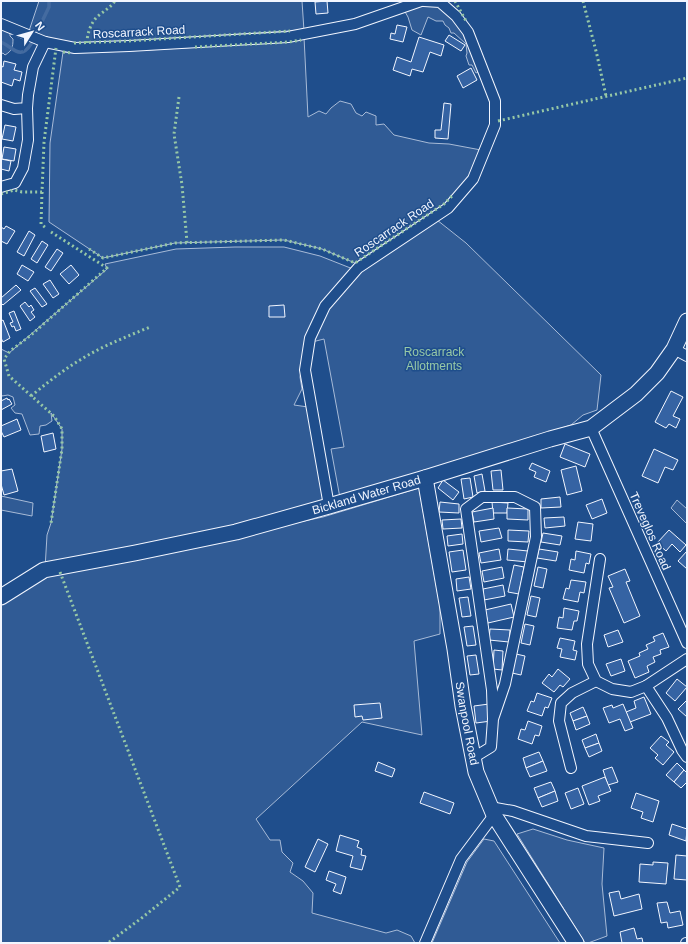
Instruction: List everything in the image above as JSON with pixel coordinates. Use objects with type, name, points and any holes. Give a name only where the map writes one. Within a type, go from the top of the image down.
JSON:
[{"type":"street","name":"Roscarrack Road","points":[[1,24],[45,42],[75,48],[288,36],[355,24],[423,1],[440,2],[456,16],[468,32],[495,101],[495,125],[473,179],[448,208],[358,268],[325,306],[310,338],[305,370],[329,506]]},
{"type":"street","points":[[1,187],[15,183],[23,168],[28,140],[26,108],[28,95],[34,66],[45,42]]},
{"type":"street","points":[[1,105],[14,110],[26,108]]},
{"type":"street","name":"Bickland Water Road","points":[[1,596],[44,570],[236,532],[425,478],[550,439],[591,428],[636,394],[657,373],[681,353],[687,321]]},
{"type":"street","name":"Treveglos Road","points":[[591,428],[687,643]]},
{"type":"street","name":"Swanpool Road","points":[[425,478],[455,649],[463,706],[476,772],[492,811],[576,943]]},
{"type":"street","points":[[473,758],[491,747],[493,718],[492,690],[466,509],[482,497],[515,497],[535,507],[536,537],[505,684],[493,718]]},
{"type":"street","points":[[600,558],[587,644],[588,664],[596,681],[612,689],[631,692],[646,686],[687,658]]},
{"type":"street","points":[[571,768],[559,721],[561,703],[572,693],[596,681]]},
{"type":"street","points":[[646,686],[667,718],[682,750],[687,757]]},
{"type":"street","points":[[425,943],[461,859],[492,811],[513,811],[586,836],[648,844]]},
{"type":"green space","points":[[39,1],[302,1],[304,31],[300,30],[74,43],[47,39],[29,31]]},
{"type":"green space","points":[[421,4],[440,5],[466,33],[481,71],[476,73],[472,65],[469,65],[466,56],[466,44],[454,33],[451,33],[443,21],[436,21],[428,17],[421,35],[412,30],[404,10]]},
{"type":"green space","points":[[1,25],[10,33],[10,36],[13,39],[12,48],[5,55],[3,53],[1,54]]},
{"type":"green space","points":[[304,37],[308,117],[319,111],[326,114],[340,101],[351,104],[356,113],[362,116],[366,112],[376,116],[376,125],[384,124],[394,135],[429,143],[449,144],[481,150],[470,179],[468,178],[444,204],[355,263],[322,249],[284,240],[175,243],[103,258],[49,222],[50,143],[63,52],[129,51],[289,42],[301,40]]},
{"type":"green space","name":"Roscarrack Allotments","points":[[437,220],[466,243],[601,375],[597,410],[583,415],[571,425],[340,498],[331,449],[344,447],[324,339],[312,342],[328,309],[361,270]]},
{"type":"green space","points":[[284,247],[320,256],[353,269],[307,337],[300,377],[302,389],[294,405],[308,407],[326,504],[45,569],[47,535],[51,523],[62,449],[62,429],[51,413],[52,421],[46,425],[40,426],[39,434],[30,435],[22,414],[15,413],[11,408],[15,405],[13,397],[8,395],[2,396],[1,349],[9,353],[107,269],[105,264],[176,249]]},
{"type":"green space","points":[[419,488],[440,607],[440,634],[414,641],[422,735],[362,722],[256,819],[270,840],[280,840],[282,852],[293,863],[290,872],[303,881],[313,893],[312,913],[386,933],[397,930],[411,936],[415,943],[1,943],[1,597],[44,570],[323,517]]},
{"type":"green space","points":[[1,496],[33,503],[32,516],[1,510]]},
{"type":"green space","points":[[677,500],[687,509],[687,524],[671,508]]},
{"type":"green space","points":[[533,829],[567,840],[604,848],[602,884],[607,936],[585,943],[517,834]]},
{"type":"green space","points":[[484,839],[494,841],[560,943],[432,943],[467,862]]},
{"type":"building","points":[[327,1],[328,13],[316,14],[315,2]]},
{"type":"building","points":[[397,25],[407,27],[403,42],[390,39],[391,33],[395,34]]},
{"type":"building","points":[[449,35],[465,45],[461,51],[445,41]]},
{"type":"building","points":[[419,37],[444,45],[441,56],[430,52],[423,72],[412,69],[410,76],[393,70],[397,57],[411,62]]},
{"type":"building","points":[[4,61],[16,64],[14,70],[22,72],[20,81],[14,79],[12,86],[1,82],[1,66],[3,67]]},
{"type":"building","points":[[471,68],[477,80],[463,88],[457,76]]},
{"type":"building","points":[[444,103],[451,104],[448,139],[435,138],[435,130],[441,130]]},
{"type":"building","points":[[5,125],[16,127],[13,141],[2,139]]},
{"type":"building","points":[[4,147],[16,149],[14,161],[2,159]]},
{"type":"building","points":[[1,159],[11,161],[9,171],[1,169]]},
{"type":"building","points":[[6,226],[15,231],[7,244],[1,241],[1,227],[4,229]]},
{"type":"building","points":[[29,231],[35,235],[24,256],[17,252]]},
{"type":"building","points":[[42,241],[48,245],[37,263],[31,259]]},
{"type":"building","points":[[57,249],[63,253],[51,271],[45,267]]},
{"type":"building","points":[[22,265],[34,272],[28,281],[17,274]]},
{"type":"building","points":[[71,265],[79,275],[69,284],[60,274]]},
{"type":"building","points":[[50,280],[59,294],[53,298],[43,284]]},
{"type":"building","points":[[16,285],[21,290],[3,305],[1,303],[1,298]]},
{"type":"building","points":[[35,288],[47,304],[42,307],[30,291]]},
{"type":"building","points":[[25,302],[29,307],[31,305],[34,310],[31,312],[35,317],[30,321],[20,306]]},
{"type":"building","points":[[284,305],[285,317],[269,317],[269,306]]},
{"type":"building","points":[[14,311],[21,329],[16,331],[14,326],[12,327],[10,323],[13,322],[9,313]]},
{"type":"building","points":[[3,320],[10,338],[3,342],[1,338],[1,321]]},
{"type":"building","points":[[671,391],[683,397],[673,416],[680,419],[676,428],[669,424],[666,428],[655,422]]},
{"type":"building","points":[[7,398],[12,404],[1,410],[1,401]]},
{"type":"building","points":[[17,419],[21,430],[4,437],[1,431],[1,426]]},
{"type":"building","points":[[53,433],[56,449],[44,452],[41,436]]},
{"type":"building","points":[[565,444],[590,454],[585,467],[560,457]]},
{"type":"building","points":[[654,449],[678,460],[673,470],[665,467],[658,483],[642,476]]},
{"type":"building","points":[[532,463],[550,471],[546,482],[534,477],[536,472],[529,469]]},
{"type":"building","points":[[576,466],[582,491],[567,495],[561,470]]},
{"type":"building","points":[[12,469],[18,491],[4,495],[1,484],[1,471]]},
{"type":"building","points":[[501,470],[503,490],[493,490],[491,471]]},
{"type":"building","points":[[482,474],[485,491],[477,493],[474,476]]},
{"type":"building","points":[[470,478],[473,497],[464,499],[461,479]]},
{"type":"building","points":[[443,480],[459,492],[453,500],[438,488]]},
{"type":"building","points":[[560,497],[561,507],[541,508],[541,499]]},
{"type":"building","points":[[602,499],[607,513],[592,519],[586,505]]},
{"type":"building","points":[[440,502],[459,504],[459,513],[439,512]]},
{"type":"building","points":[[492,502],[508,503],[507,513],[493,513]]},
{"type":"building","points":[[493,508],[494,519],[474,522],[472,512]]},
{"type":"building","points":[[507,508],[528,509],[528,520],[507,519]]},
{"type":"building","points":[[564,517],[565,526],[545,528],[544,518]]},
{"type":"building","points":[[461,519],[462,528],[443,529],[442,520]]},
{"type":"building","points":[[578,522],[593,524],[591,541],[575,539]]},
{"type":"building","points":[[499,528],[502,538],[481,542],[479,531]]},
{"type":"building","points":[[508,530],[529,531],[528,542],[508,541]]},
{"type":"building","points":[[669,530],[686,545],[680,552],[672,544],[666,551],[657,543]]},
{"type":"building","points":[[543,533],[562,536],[560,545],[541,542]]},
{"type":"building","points":[[462,534],[463,544],[448,546],[447,536]]},
{"type":"building","points":[[499,549],[501,560],[481,563],[479,553]]},
{"type":"building","points":[[508,549],[528,551],[528,562],[507,560]]},
{"type":"building","points":[[539,549],[558,552],[556,561],[537,558]]},
{"type":"building","points":[[463,550],[466,570],[452,572],[449,552]]},
{"type":"building","points":[[576,551],[591,554],[589,564],[586,563],[584,573],[569,570],[571,559],[575,560]]},
{"type":"building","points":[[687,551],[687,569],[678,561]]},
{"type":"building","points":[[514,565],[524,567],[519,594],[508,592]]},
{"type":"building","points":[[502,567],[504,578],[484,582],[482,571]]},
{"type":"building","points":[[538,567],[547,569],[543,588],[534,586]]},
{"type":"building","points":[[625,569],[630,581],[626,582],[640,616],[624,623],[609,588],[613,587],[608,576]]},
{"type":"building","points":[[469,577],[471,589],[457,591],[456,579]]},
{"type":"building","points":[[571,580],[586,582],[584,593],[580,592],[578,602],[563,599],[566,588],[569,589]]},
{"type":"building","points":[[503,585],[505,596],[484,600],[483,589]]},
{"type":"building","points":[[531,596],[540,598],[536,617],[527,615]]},
{"type":"building","points":[[468,597],[471,616],[462,617],[459,598]]},
{"type":"building","points":[[511,604],[514,617],[488,623],[485,610]]},
{"type":"building","points":[[564,608],[579,611],[577,621],[574,621],[572,630],[557,628],[559,617],[563,618]]},
{"type":"building","points":[[525,624],[534,626],[530,645],[521,643]]},
{"type":"building","points":[[473,626],[476,645],[467,646],[464,627]]},
{"type":"building","points":[[490,629],[510,630],[509,642],[489,640]]},
{"type":"building","points":[[618,630],[623,642],[608,647],[604,635]]},
{"type":"building","points":[[663,633],[669,647],[660,650],[661,654],[653,657],[655,662],[647,666],[649,672],[635,678],[628,661],[640,656],[639,653],[648,649],[646,645],[655,641],[653,637]]},
{"type":"building","points":[[560,638],[575,641],[573,650],[577,651],[575,660],[560,657],[562,649],[557,648]]},
{"type":"building","points":[[494,650],[503,651],[502,670],[493,669]]},
{"type":"building","points":[[516,654],[525,656],[521,675],[512,673]]},
{"type":"building","points":[[476,655],[479,674],[470,675],[467,656]]},
{"type":"building","points":[[621,659],[625,671],[611,676],[606,664]]},
{"type":"building","points":[[558,669],[570,679],[563,687],[560,685],[554,692],[542,683],[549,674],[552,677]]},
{"type":"building","points":[[677,679],[687,687],[675,701],[666,693]]},
{"type":"building","points":[[537,693],[552,698],[548,708],[545,707],[542,716],[527,711],[531,701],[534,702]]},
{"type":"building","points":[[644,697],[651,714],[630,722],[626,712],[636,708],[634,701]]},
{"type":"building","points":[[687,700],[687,717],[678,709]]},
{"type":"building","points":[[380,703],[382,718],[363,720],[362,716],[355,717],[354,705]]},
{"type":"building","points":[[489,704],[491,721],[476,723],[474,706]]},
{"type":"building","points":[[623,704],[633,728],[625,731],[620,719],[609,723],[603,708],[612,705],[613,708]]},
{"type":"building","points":[[583,707],[587,716],[573,721],[570,713]]},
{"type":"building","points":[[587,716],[590,724],[576,730],[573,721]]},
{"type":"building","points":[[528,721],[542,726],[539,736],[535,735],[532,744],[518,739],[521,729],[525,730]]},
{"type":"building","points":[[596,734],[599,743],[585,748],[582,740]]},
{"type":"building","points":[[661,736],[669,742],[666,745],[674,752],[663,765],[655,758],[658,755],[650,748]]},
{"type":"building","points":[[599,743],[602,751],[589,757],[585,748]]},
{"type":"building","points":[[539,752],[543,761],[526,768],[523,758]]},
{"type":"building","points":[[543,761],[547,771],[530,777],[526,768]]},
{"type":"building","points":[[378,762],[395,769],[392,777],[375,771]]},
{"type":"building","points":[[677,763],[684,770],[674,782],[666,775]]},
{"type":"building","points":[[612,767],[618,782],[608,785],[603,770]]},
{"type":"building","points":[[684,770],[687,773],[687,782],[681,788],[674,782]]},
{"type":"building","points":[[605,777],[611,791],[598,796],[600,801],[589,805],[582,786]]},
{"type":"building","points":[[551,782],[555,791],[538,798],[534,788]]},
{"type":"building","points":[[578,788],[584,804],[571,809],[565,793]]},
{"type":"building","points":[[555,791],[558,801],[542,807],[538,798]]},
{"type":"building","points":[[424,792],[454,803],[450,814],[420,803]]},
{"type":"building","points":[[636,793],[659,801],[653,822],[641,818],[643,812],[631,808]]},
{"type":"building","points":[[672,824],[687,829],[686,841],[669,835]]},
{"type":"building","points":[[340,835],[359,841],[357,847],[362,849],[361,855],[366,856],[362,870],[350,867],[353,856],[336,851]]},
{"type":"building","points":[[318,839],[328,844],[315,872],[305,867]]},
{"type":"building","points":[[676,855],[687,856],[687,880],[674,879]]},
{"type":"building","points":[[653,862],[668,863],[666,884],[639,882],[640,864],[653,865]]},
{"type":"building","points":[[329,871],[346,877],[341,894],[333,891],[336,884],[326,880]]},
{"type":"building","points":[[619,891],[621,899],[639,894],[642,909],[614,916],[609,893]]},
{"type":"building","points":[[667,902],[670,913],[680,911],[683,925],[668,928],[667,922],[661,923],[657,903]]},
{"type":"building","points":[[634,928],[637,939],[642,938],[643,943],[622,943],[620,932]]},
{"type":"waterway","points":[[37,32],[49,7],[49,1]]},
{"type":"waterway","points":[[1,42],[20,52],[23,52],[31,44]]},
{"type":"hedge","points":[[87,43],[93,21],[115,1]]},
{"type":"hedge","points":[[455,1],[466,21]]},
{"type":"hedge","points":[[583,1],[606,96]]},
{"type":"hedge","points":[[74,43],[290,31]]},
{"type":"hedge","points":[[195,47],[289,42],[301,40]]},
{"type":"hedge","points":[[1,194],[14,190],[22,192],[42,192],[44,142],[56,48]]},
{"type":"hedge","points":[[63,52],[72,53]]},
{"type":"hedge","points":[[498,121],[687,78]]},
{"type":"hedge","points":[[179,97],[174,134],[182,185],[187,242]]},
{"type":"hedge","points":[[42,192],[41,224],[46,228]]},
{"type":"hedge","points":[[89,249],[103,258],[175,243],[284,240],[322,249],[355,263],[444,204],[453,195]]},
{"type":"hedge","points":[[51,232],[107,268],[30,336],[10,351],[4,359],[9,376],[54,416],[62,429],[62,449],[51,523]]},
{"type":"hedge","points":[[31,396],[61,372],[88,355],[150,327]]},
{"type":"hedge","points":[[60,572],[180,887],[108,943]]}]
